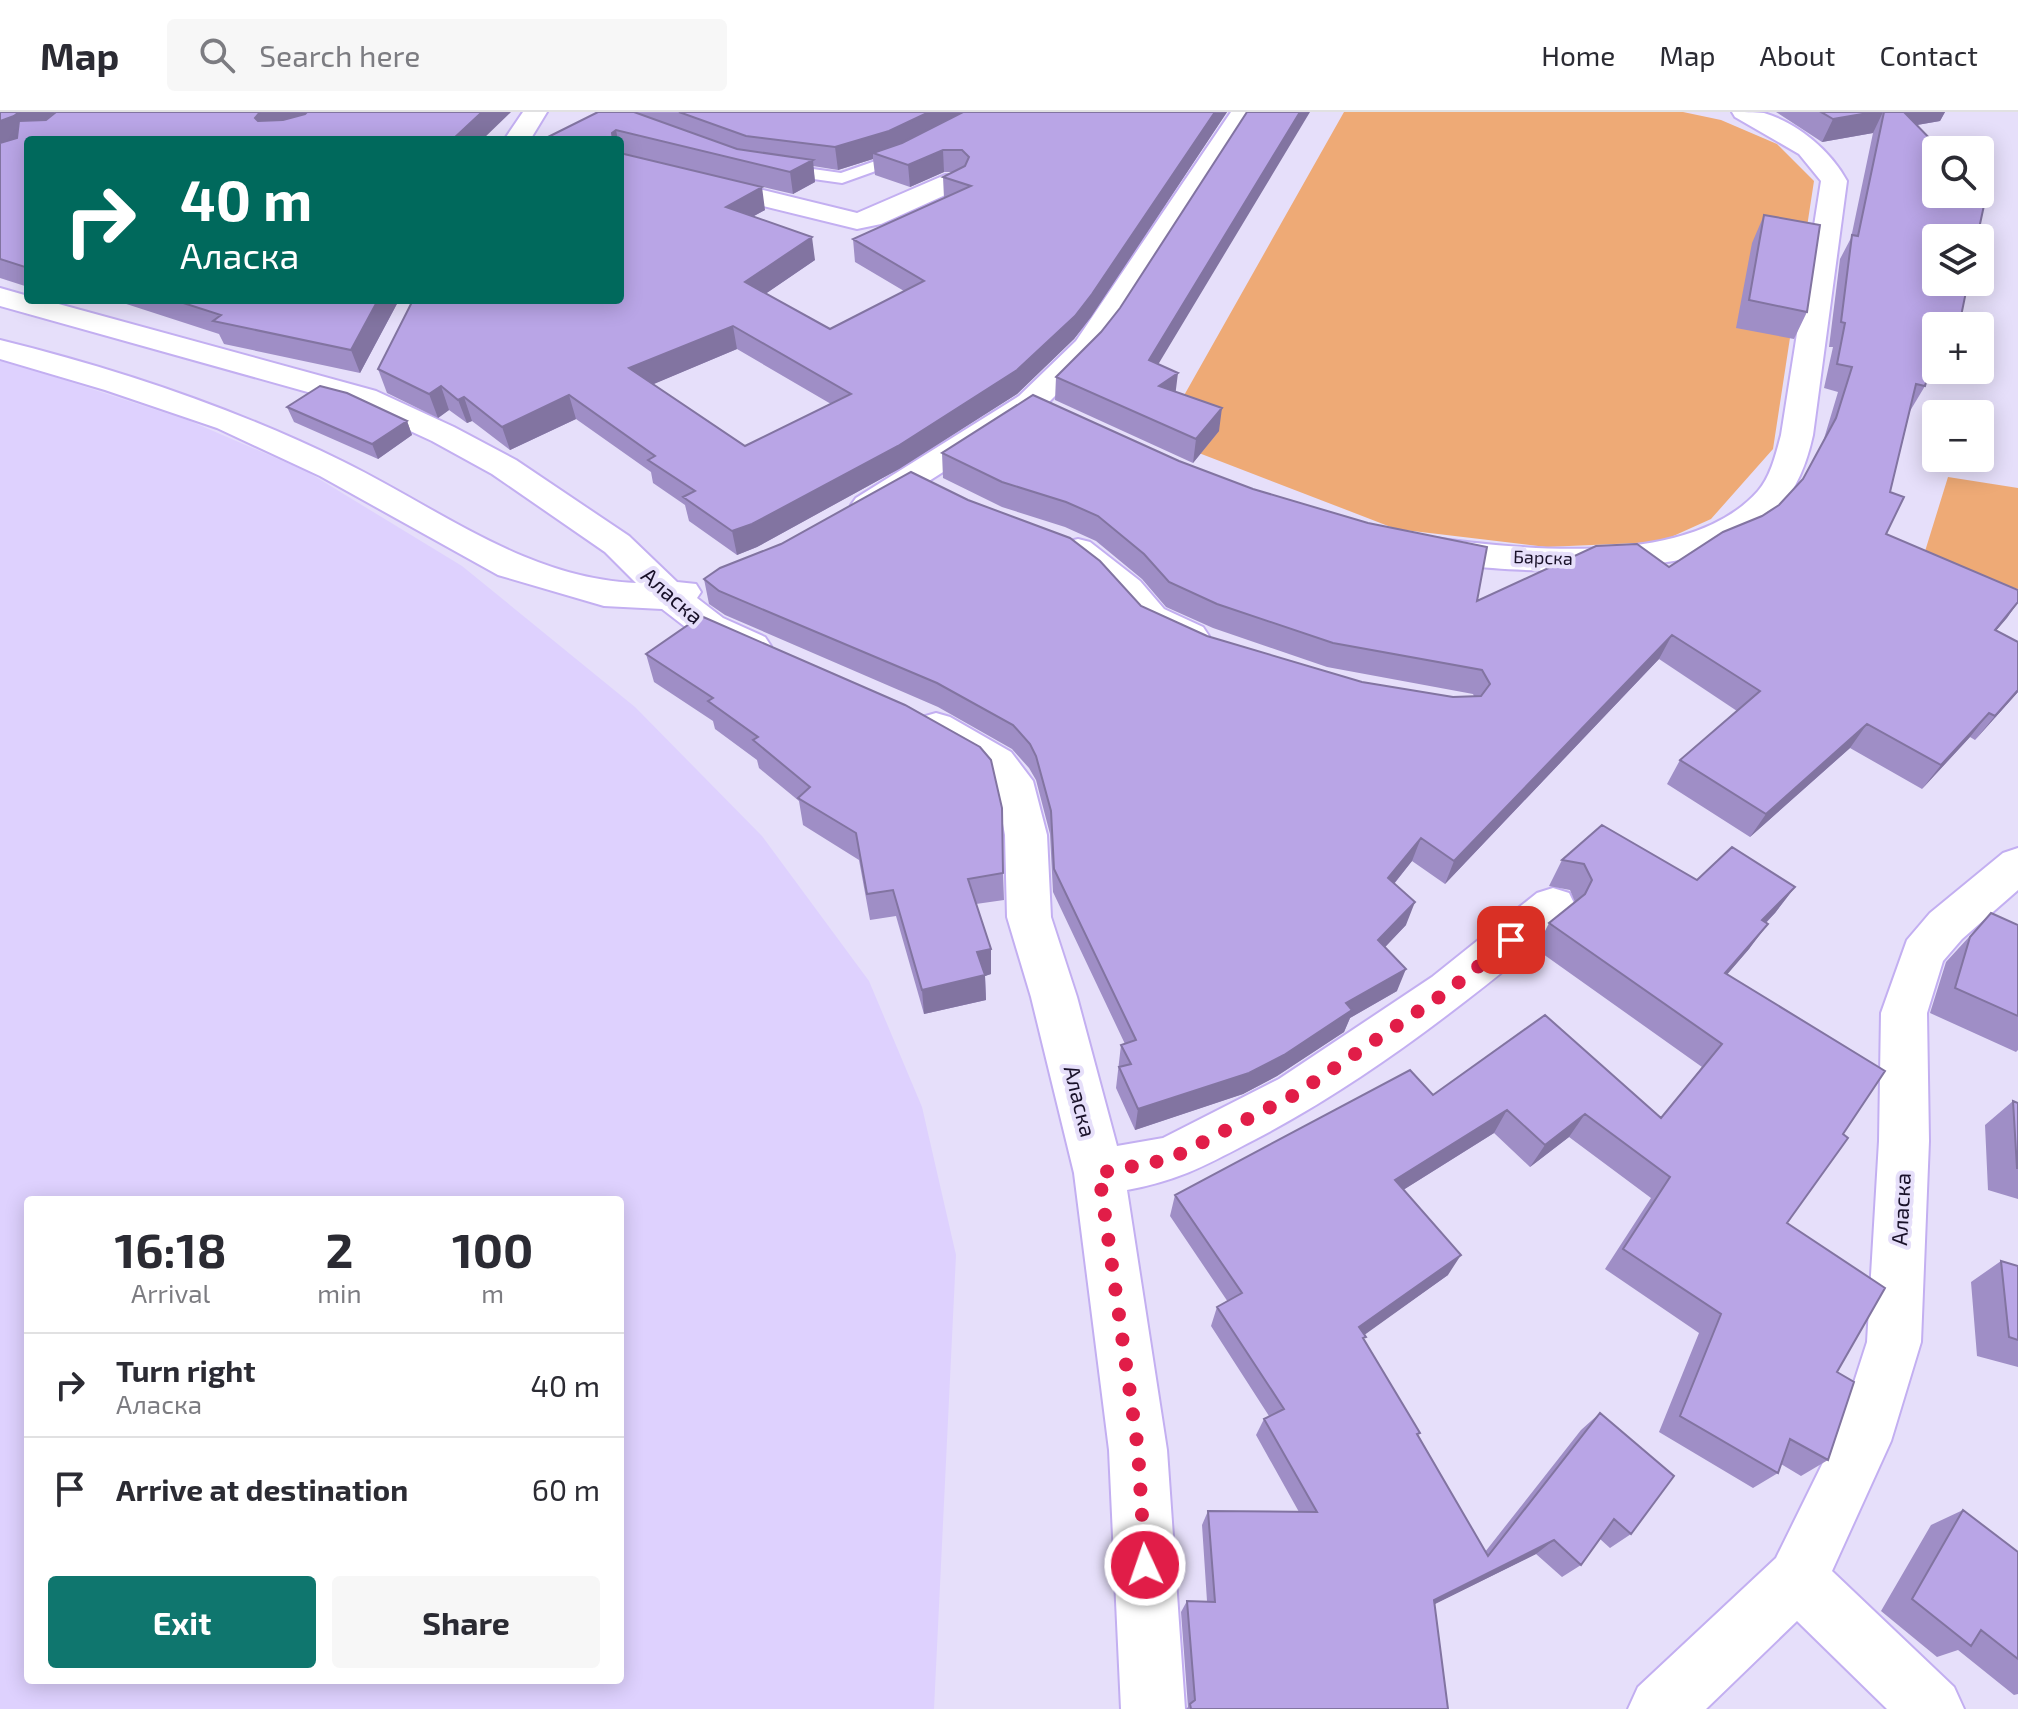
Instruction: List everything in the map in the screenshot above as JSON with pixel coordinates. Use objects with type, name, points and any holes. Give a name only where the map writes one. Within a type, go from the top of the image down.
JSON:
[{"type":"street","points":[[520,136],[535,112]]},
{"type":"street","points":[[836,522],[1043,410],[1105,324],[1243,112]]},
{"type":"street","name":"Барска","points":[[1399,544],[1475,555],[1584,558],[1643,554],[1684,548],[1716,538],[1750,520],[1773,496],[1795,447],[1834,181],[1829,168],[1814,154],[1744,112]]},
{"type":"street","points":[[624,164],[857,221],[871,218],[954,181]]},
{"type":"street","name":"Аласка","points":[[0,297],[24,303]]},
{"type":"street","name":"Аласка","points":[[29,304],[372,386],[504,467],[617,544],[671,597],[710,627],[787,662]]},
{"type":"street","points":[[0,349],[116,383],[228,421],[332,469],[511,567],[604,594],[671,597],[714,580]]},
{"type":"street","points":[[913,479],[951,499]]},
{"type":"street","points":[[1052,538],[1083,552],[1127,589],[1151,618],[1229,651]]},
{"type":"street","name":"Аласка","points":[[896,708],[997,762],[1013,781],[1026,835],[1029,917],[1054,997],[1099,1173],[1138,1450],[1153,1709]]},
{"type":"street","name":"Аласка","points":[[1660,1709],[1797,1579],[1863,1441],[1894,1342],[1904,1141],[1904,1013],[1923,953],[1946,926],[2018,865]]},
{"type":"street","points":[[1099,1173],[1170,1159],[1296,1094],[1448,991],[1553,905]]},
{"type":"street","points":[[1797,1579],[1932,1709]]},
{"type":"lane","points":[[760,167],[842,178],[925,146]]},
{"type":"shaded area","points":[[1344,112],[1683,112],[1721,120],[1777,144],[1814,181],[1773,449],[1711,519],[1660,542],[1546,547],[1396,529],[1160,438]]},
{"type":"shaded area","points":[[0,359],[190,421],[306,471],[462,566],[635,707],[762,836],[869,981],[922,1107],[956,1255],[934,1709],[0,1709]]},
{"type":"shaded area","points":[[1948,477],[2018,488],[2018,589],[1922,561]]},
{"type":"building","points":[[0,112],[19,112],[0,121]]},
{"type":"building","points":[[56,112],[260,112],[255,118],[258,121],[283,120],[307,112],[482,112],[456,136],[24,136],[24,267],[0,259],[0,143],[17,138],[19,121],[46,120]]},
{"type":"building","points":[[598,112],[634,112],[737,149],[813,160],[790,172],[616,130],[612,136],[550,136]]},
{"type":"building","points":[[679,112],[929,112],[889,131],[835,147],[746,136]]},
{"type":"building","points":[[963,112],[1215,112],[1092,294],[1075,316],[1017,370],[898,446],[752,524],[732,531],[683,497],[695,491],[648,460],[655,456],[569,395],[502,427],[464,397],[458,400],[441,386],[429,394],[378,369],[411,304],[624,304],[624,154],[762,187],[726,207],[812,237],[745,282],[830,329],[924,281],[853,239],[971,186],[943,177],[965,166],[969,157],[962,150],[943,150],[908,165],[873,153],[902,143]],"holes":[[[733,326],[851,394],[745,446],[629,368]]]},
{"type":"building","points":[[1247,112],[1300,112],[1149,360],[1178,373],[1159,386],[1222,408],[1196,439],[1056,377],[1120,308]]},
{"type":"building","points":[[1821,112],[1874,112],[1833,119]]},
{"type":"building","points":[[1884,112],[1904,112],[1927,136],[1922,136],[1922,208],[1983,208],[1980,224],[1922,224],[1922,296],[1965,296],[1962,312],[1922,312],[1922,384],[1926,384],[1925,386],[1916,384],[1890,492],[1904,497],[1886,534],[2018,590],[2018,602],[1995,630],[2018,642],[2018,690],[1995,716],[1989,713],[1941,765],[1867,724],[1766,814],[1680,760],[1760,691],[1672,635],[1454,861],[1421,838],[1388,878],[1415,902],[1378,940],[1406,969],[1346,1003],[1352,1010],[1284,1055],[1249,1073],[1138,1109],[1119,1067],[1131,1064],[1121,1045],[1136,1040],[1054,869],[1051,811],[1030,744],[1013,725],[937,683],[719,591],[704,579],[720,568],[781,544],[911,472],[968,500],[1070,538],[1100,561],[1141,606],[1207,636],[1362,682],[1453,697],[1481,696],[1490,684],[1482,670],[1333,643],[1217,604],[1169,582],[1144,554],[1098,516],[1066,502],[1002,482],[942,453],[1033,395],[1179,461],[1253,489],[1368,523],[1487,547],[1477,601],[1596,546],[1637,544],[1669,567],[1723,532],[1762,516],[1779,505],[1803,479],[1836,418],[1852,367],[1837,364],[1845,323],[1841,322],[1852,235],[1858,236]]},
{"type":"building","points":[[1764,215],[1820,225],[1807,312],[1749,300]]},
{"type":"building","points":[[187,304],[376,304],[351,350],[213,321],[221,315]]},
{"type":"building","points":[[320,386],[347,393],[407,421],[372,444],[287,407]]},
{"type":"building","points":[[701,616],[905,705],[980,747],[991,760],[1002,808],[1003,873],[968,879],[991,949],[977,952],[985,975],[922,990],[893,890],[867,894],[856,833],[798,798],[810,787],[753,740],[758,737],[708,701],[713,698],[646,654]]},
{"type":"building","points":[[1602,825],[1697,880],[1732,847],[1795,887],[1762,920],[1768,924],[1725,973],[1885,1071],[1843,1134],[1848,1138],[1787,1223],[1885,1288],[1837,1372],[1854,1382],[1828,1460],[1790,1439],[1778,1473],[1680,1416],[1721,1314],[1623,1249],[1670,1177],[1585,1114],[1545,1145],[1507,1110],[1395,1180],[1461,1255],[1359,1327],[1366,1337],[1363,1338],[1488,1556],[1600,1413],[1674,1476],[1631,1534],[1614,1519],[1581,1565],[1554,1540],[1434,1600],[1448,1709],[1191,1709],[1190,1704],[1195,1700],[1187,1601],[1215,1602],[1208,1511],[1317,1512],[1264,1419],[1284,1409],[1217,1307],[1242,1293],[1175,1195],[1410,1070],[1433,1095],[1545,1015],[1661,1118],[1722,1044],[1549,923],[1585,894],[1592,880],[1584,864],[1562,860]]},
{"type":"building","points":[[1991,913],[2018,925],[2018,1016],[1955,988],[1970,937]]},
{"type":"building","points":[[2013,1101],[2018,1103],[2018,1168],[2017,1168]]},
{"type":"building","points":[[2001,1261],[2018,1266],[2018,1340],[2009,1337]]},
{"type":"building","points":[[1963,1510],[2018,1552],[2018,1659],[1981,1630],[1971,1646],[1912,1599]]},
{"type":"route","points":[[1145,1565],[1138,1450],[1099,1173],[1170,1159],[1296,1094],[1448,991],[1511,940]]}]
